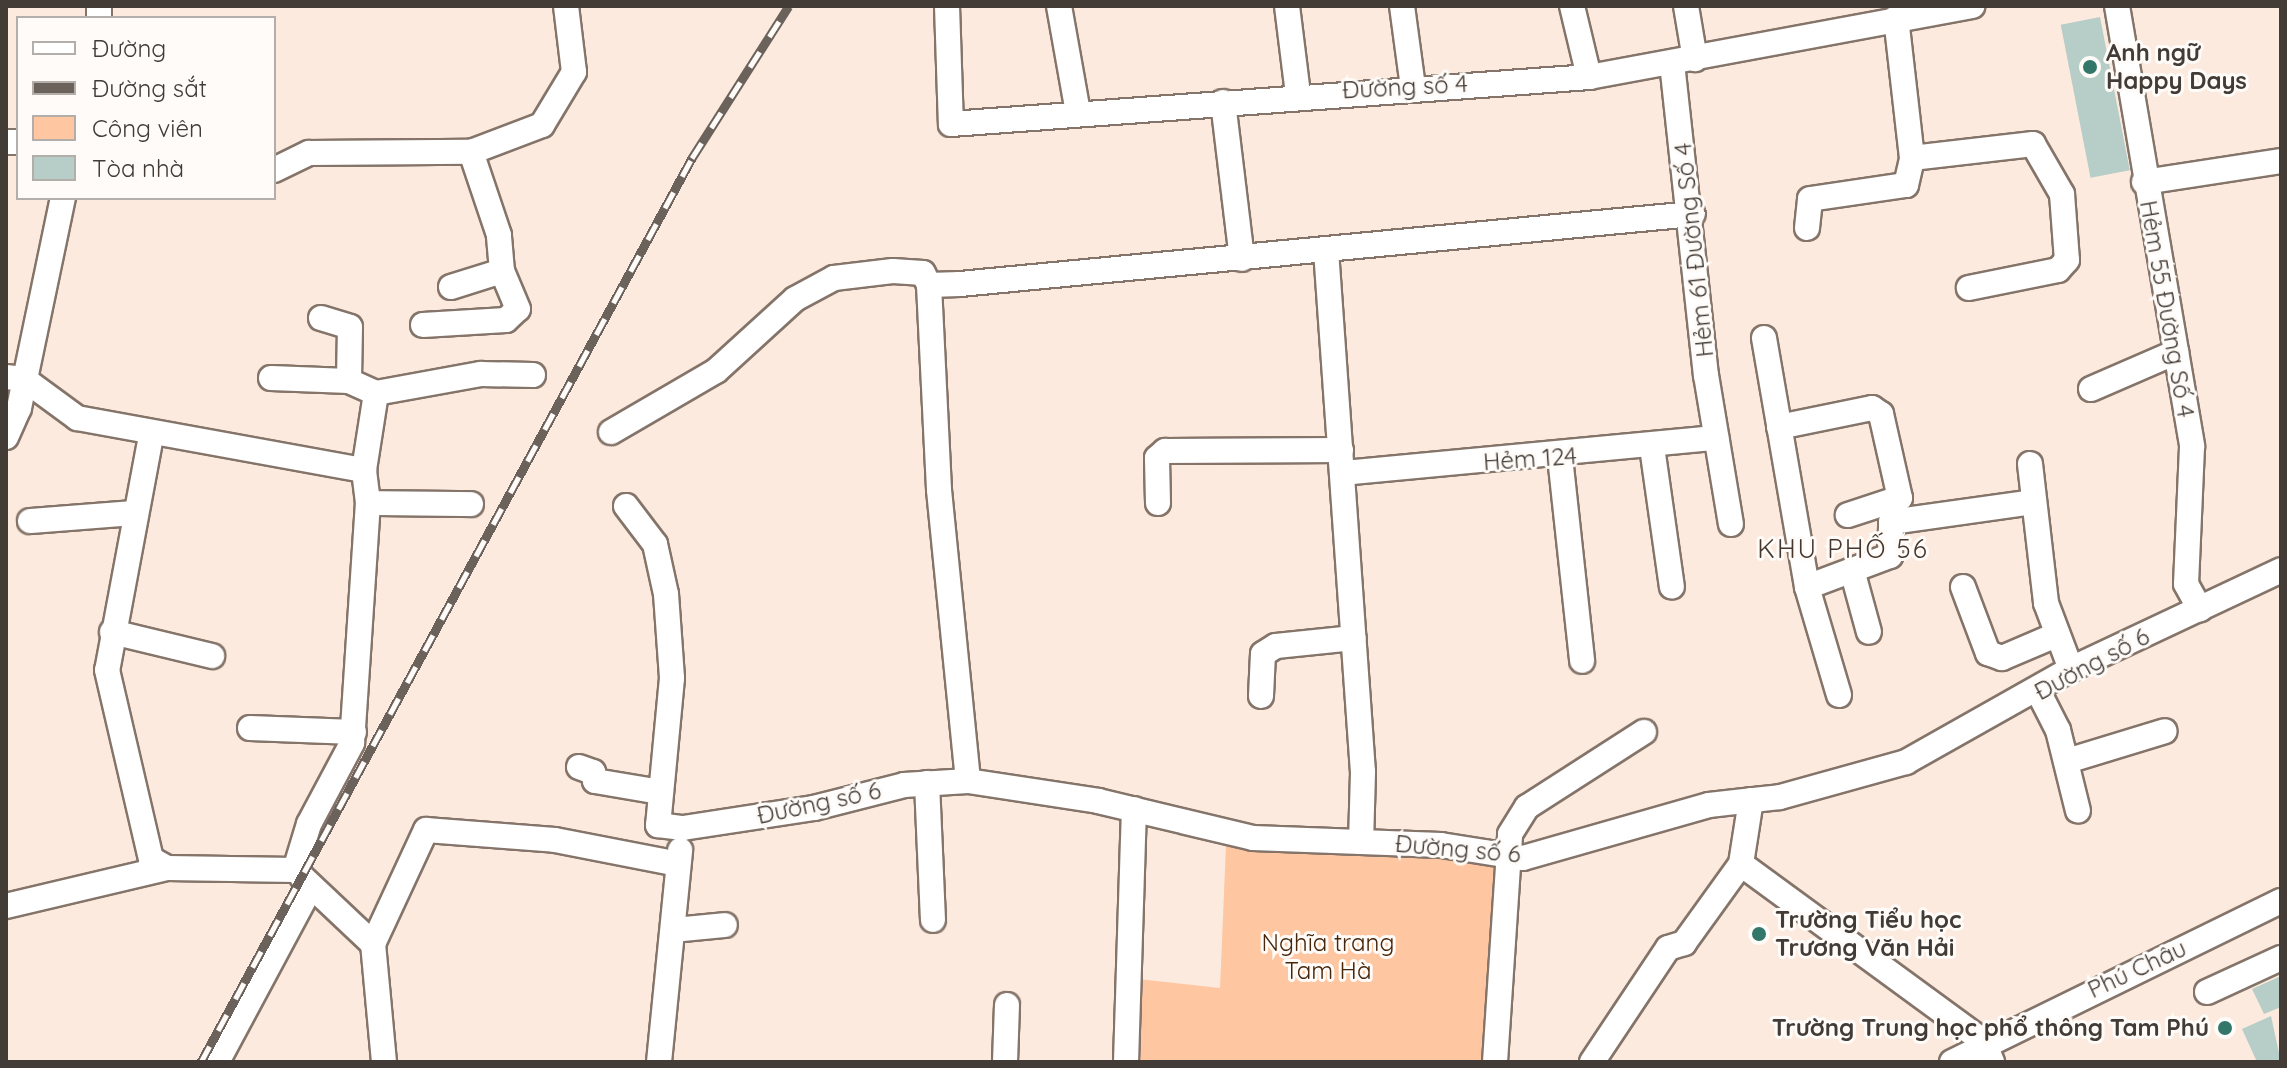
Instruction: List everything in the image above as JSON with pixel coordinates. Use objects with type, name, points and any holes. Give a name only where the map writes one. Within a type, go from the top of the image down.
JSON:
[{"type":"street","points":[[276,169],[309,153],[471,152],[542,125],[556,109],[574,72],[566,6]]},
{"type":"street","name":"Đường số 4","points":[[947,6],[951,124],[1298,94],[1589,77],[1683,61],[1927,9],[1972,6]]},
{"type":"street","points":[[1059,6],[1078,113]]},
{"type":"street","points":[[1287,6],[1298,94]]},
{"type":"street","points":[[1402,6],[1413,87]]},
{"type":"street","points":[[1572,6],[1589,77]]},
{"type":"street","name":"Hẻm 61 Đường Số 4","points":[[1686,6],[1683,61],[1693,214],[1716,438],[1731,524]]},
{"type":"street","name":"Hẻm 55 Đường Số 4","points":[[2117,6],[2144,182],[2192,447],[2186,584],[2200,609]]},
{"type":"street","points":[[1807,228],[1810,199],[1906,185],[1912,158],[1896,18]]},
{"type":"street","points":[[1223,102],[1242,259]]},
{"type":"street","points":[[1912,158],[2033,144],[2062,194],[2067,260],[2058,270],[1969,288]]},
{"type":"street","points":[[423,325],[506,320],[518,309],[502,271],[499,235],[471,152]]},
{"type":"street","points":[[2144,182],[2281,161]]},
{"type":"street","points":[[6,437],[15,378],[62,200]]},
{"type":"street","points":[[929,285],[1242,259],[1693,214]]},
{"type":"street","points":[[1326,250],[1354,638],[1361,842]]},
{"type":"street","points":[[451,287],[502,271]]},
{"type":"street","points":[[611,432],[716,371],[795,299],[834,278],[893,271],[923,273],[929,285],[939,490],[968,781]]},
{"type":"street","points":[[321,318],[350,327],[349,381]]},
{"type":"street","points":[[1764,338],[1807,587],[1839,695]]},
{"type":"street","points":[[2091,389],[2176,352]]},
{"type":"street","points":[[271,378],[349,381],[376,393],[481,374],[533,375]]},
{"type":"street","points":[[15,378],[77,418],[151,436],[364,470]]},
{"type":"street","points":[[217,1062],[307,883],[354,732],[368,503],[364,470],[376,393]]},
{"type":"street","points":[[1779,427],[1872,408],[1881,414],[1900,498],[1848,515]]},
{"type":"street","points":[[151,436],[107,670],[151,859],[167,868]]},
{"type":"street","name":"Hẻm 124","points":[[1158,503],[1157,458],[1165,451],[1342,461],[1560,457],[1716,438]]},
{"type":"street","points":[[1652,447],[1672,587]]},
{"type":"street","points":[[1560,457],[1582,661]]},
{"type":"street","points":[[2030,464],[2033,502],[2056,635],[2071,669]]},
{"type":"street","points":[[1807,587],[1893,554],[1891,522],[2033,502]]},
{"type":"street","points":[[368,503],[471,504]]},
{"type":"street","points":[[626,506],[655,544],[666,594],[672,678],[658,825],[683,828],[659,1062]]},
{"type":"street","points":[[30,521],[135,513]]},
{"type":"street","points":[[1852,570],[1869,632]]},
{"type":"street","name":"Đường số 6","points":[[683,828],[927,783],[968,781],[1134,809],[1253,838],[1361,842],[1505,853],[1523,858],[1709,805],[1751,800],[1906,762],[2038,691],[2071,669],[2281,570]]},
{"type":"street","points":[[1963,587],[1988,653],[2002,658],[2056,635]]},
{"type":"street","points":[[112,632],[212,656]]},
{"type":"street","points":[[1261,696],[1263,654],[1276,646],[1354,638]]},
{"type":"street","points":[[2038,691],[2067,761],[2078,811]]},
{"type":"street","points":[[250,728],[354,732]]},
{"type":"street","points":[[2067,761],[2165,731]]},
{"type":"street","points":[[1495,1062],[1505,853],[1527,807],[1644,732]]},
{"type":"street","points":[[579,767],[593,772],[595,781],[661,792]]},
{"type":"street","points":[[927,783],[933,920]]},
{"type":"street","points":[[1592,1062],[1668,948],[1684,943],[1741,864],[1751,800]]},
{"type":"street","points":[[1126,1062],[1134,809]]},
{"type":"street","points":[[384,1062],[370,940],[426,830],[555,840],[678,864]]},
{"type":"street","points":[[1741,864],[1988,1052]]},
{"type":"street","points":[[6,906],[167,868],[307,883],[370,940]]},
{"type":"street","name":"Phú Châu","points":[[1952,1062],[1988,1052],[2281,901]]},
{"type":"street","points":[[674,930],[725,925]]},
{"type":"street","points":[[2207,992],[2281,958]]},
{"type":"street","points":[[1005,1062],[1007,1005]]},
{"type":"green space","name":"Nghĩa trang Tam Hà","points":[[1226,845],[1486,860],[1496,870],[1488,1062],[1131,1062],[1138,979],[1220,988]]},
{"type":"building","name":"Anh ngữ Happy Days","points":[[2100,17],[2130,170],[2091,178],[2061,25]]},
{"type":"building","points":[[2281,976],[2281,1007],[2264,1014],[2252,989]]},
{"type":"building","points":[[2271,1016],[2281,1062],[2257,1062],[2242,1029]]},
{"type":"railway","points":[[201,1062],[692,158],[789,6]]},
{"type":"place","name":"Anh ngữ Happy Days","points":[[2090,67]]},
{"type":"place","name":"Trường Tiểu học Trương Văn Hải","points":[[1759,934]]},
{"type":"place","name":"Trường Trung học phổ thông Tam Phú","points":[[2225,1028]]},
{"type":"district","name":"KHU PHỐ 56","points":[[1843,549]]}]
